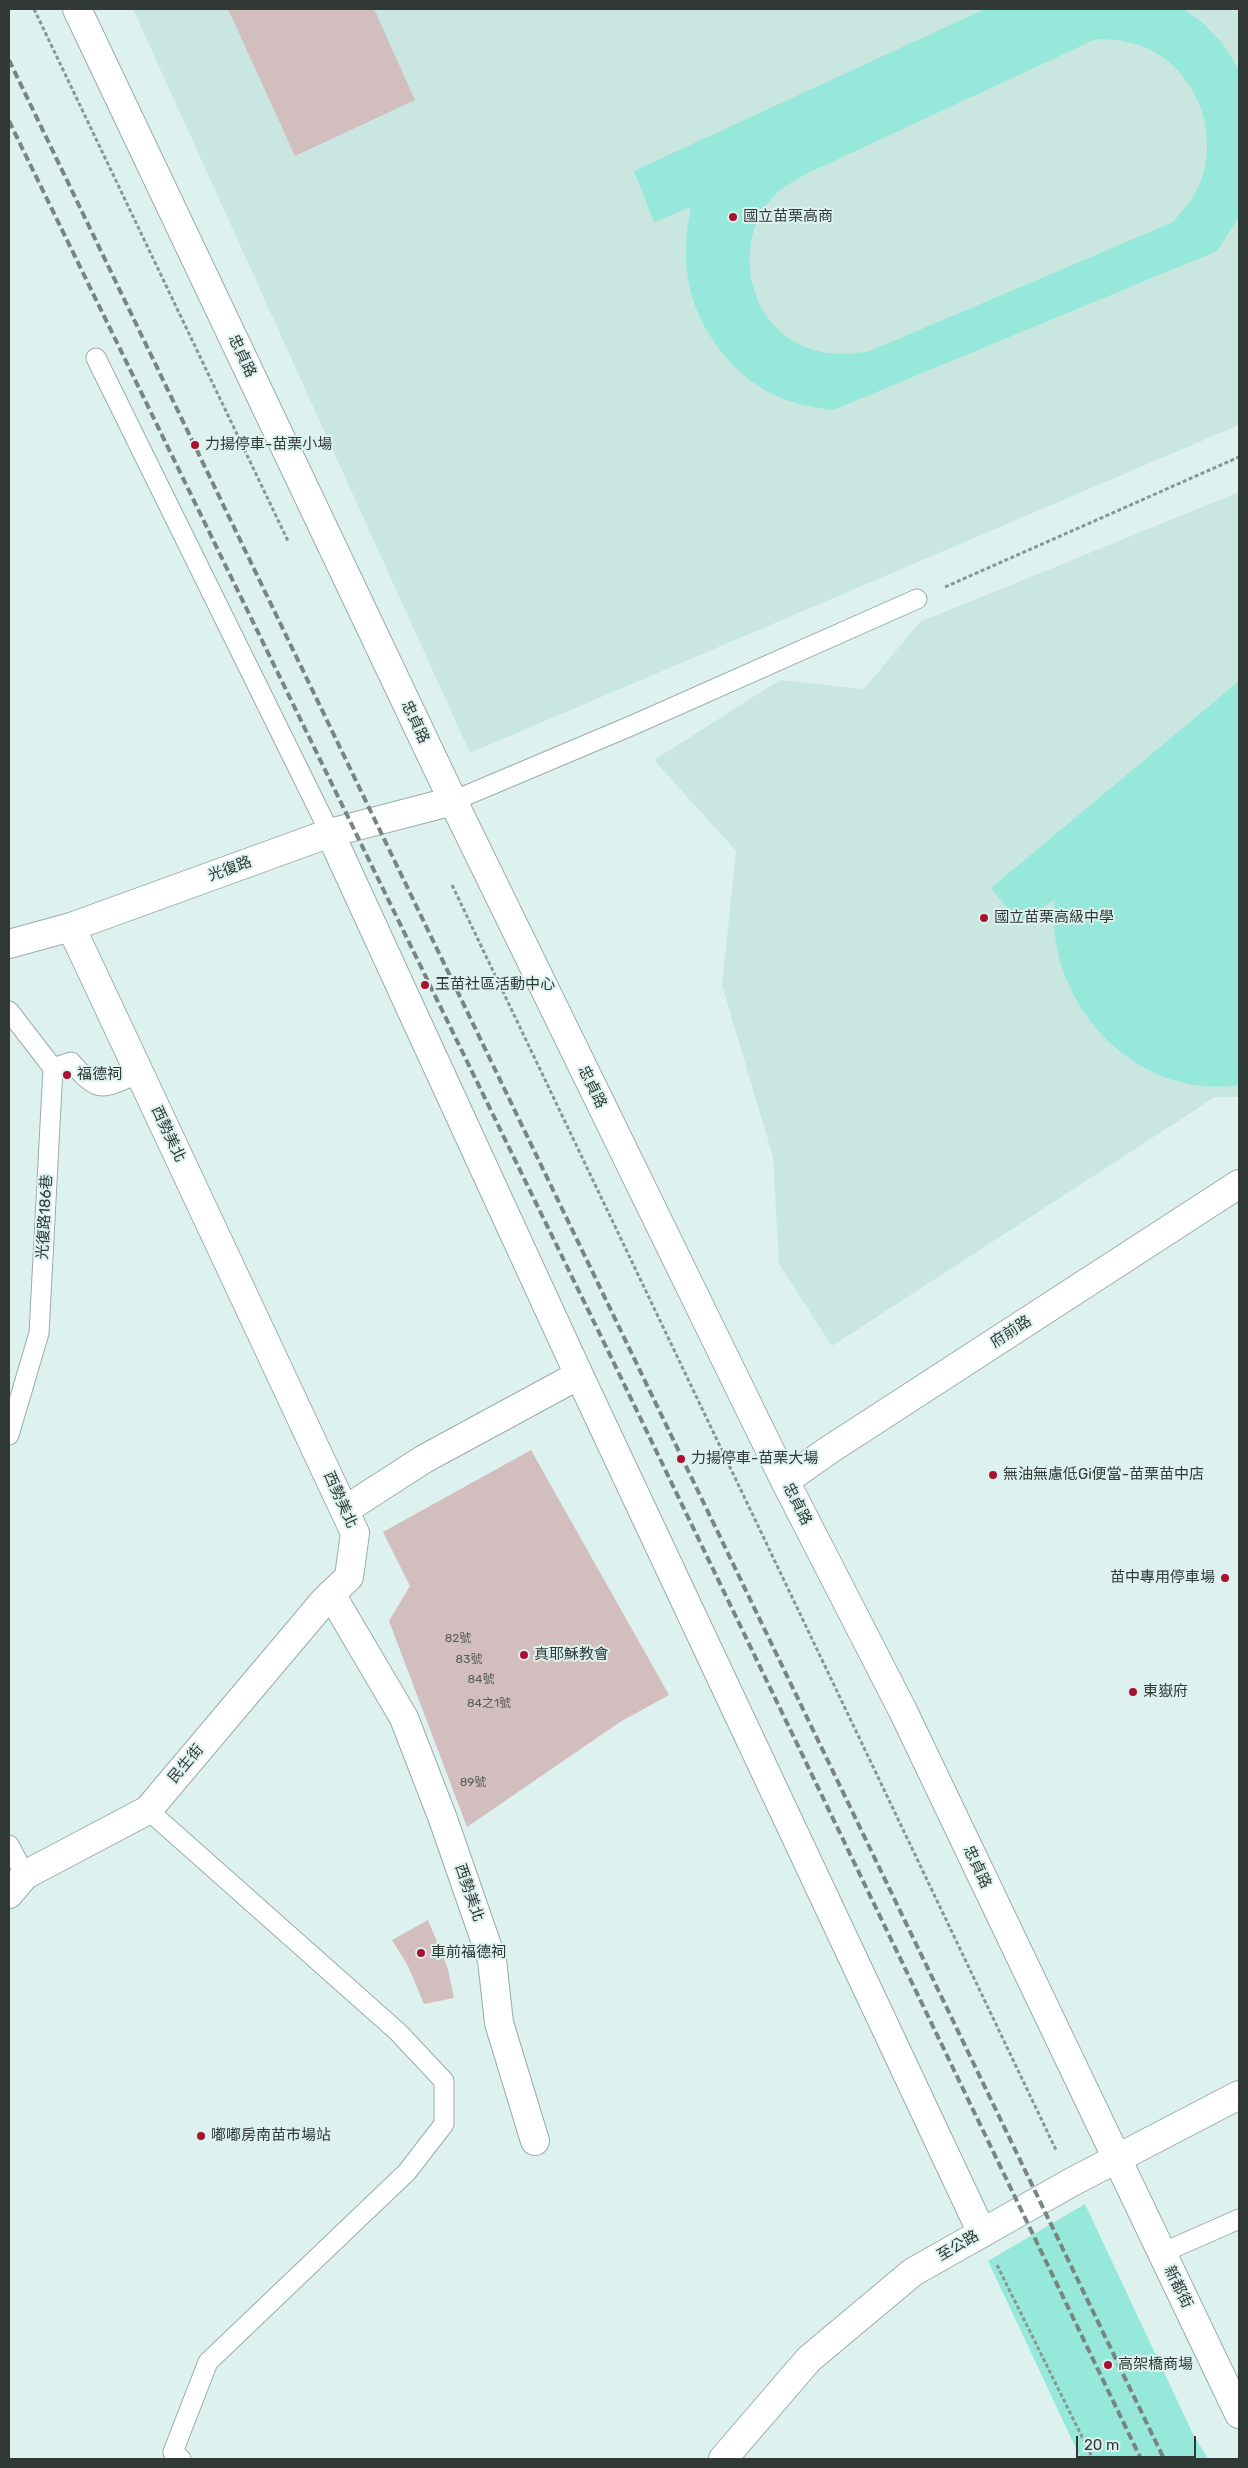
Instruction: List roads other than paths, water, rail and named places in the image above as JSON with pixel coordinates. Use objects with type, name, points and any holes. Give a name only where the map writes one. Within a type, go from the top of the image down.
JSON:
[{"type":"street","name":"忠貞路","points":[[76,9],[453,801],[785,1481],[903,1711],[1117,2160]]},
{"type":"street","name":"光復路","points":[[9,944],[71,927],[330,833],[453,801]]},
{"type":"street","points":[[330,833],[579,1375],[982,2233]]},
{"type":"street","name":"西勢美北","points":[[71,927],[355,1533],[349,1577],[331,1594],[404,1718],[443,1819],[492,1960],[499,2023],[535,2141]]},
{"type":"street","name":"府前路","points":[[785,1481],[829,1450],[1239,1184]]},
{"type":"street","points":[[345,1510],[424,1459],[579,1375]]},
{"type":"street","name":"民生街","points":[[17,1884],[148,1810],[331,1594]]},
{"type":"street","name":"至公路","points":[[723,2459],[809,2359],[913,2272],[1072,2182],[1239,2095]]},
{"type":"street","name":"新都街","points":[[1117,2160],[1239,2414]]},
{"type":"lane","points":[[96,358],[330,833]]},
{"type":"lane","points":[[453,801],[633,726],[917,600]]},
{"type":"lane","points":[[9,1011],[53,1068],[71,1062],[89,1082],[106,1087],[140,1073]]},
{"type":"lane","name":"光復路186巷","points":[[9,1435],[39,1333],[53,1068]]},
{"type":"lane","points":[[148,1810],[398,2032],[444,2082],[444,2124],[407,2172],[208,2362],[172,2457]]},
{"type":"lane","points":[[9,1845],[17,1884]]},
{"type":"lane","points":[[1162,2254],[1239,2219]]},
{"type":"railway","points":[[9,60],[1164,2459]]},
{"type":"railway","points":[[9,121],[611,1357],[1141,2459]]},
{"type":"place","name":"國立苗栗高商","points":[[733,217]]},
{"type":"place","name":"力揚停車-苗栗小場","points":[[195,445]]},
{"type":"place","name":"國立苗栗高級中學","points":[[984,918]]},
{"type":"place","name":"玉苗社區活動中心","points":[[425,985]]},
{"type":"place","name":"福德祠","points":[[67,1075]]},
{"type":"place","name":"力揚停車-苗栗大場","points":[[681,1459]]},
{"type":"place","name":"無油無慮低Gi便當-苗栗苗中店","points":[[993,1475]]},
{"type":"place","name":"苗中專用停車場","points":[[1225,1578]]},
{"type":"place","name":"真耶穌教會","points":[[524,1655]]},
{"type":"place","name":"東嶽府","points":[[1133,1692]]},
{"type":"place","name":"車前福德祠","points":[[421,1953]]},
{"type":"place","name":"嘟嘟房南苗市場站","points":[[201,2136]]},
{"type":"place","name":"高架橋商場","points":[[1108,2365]]}]
